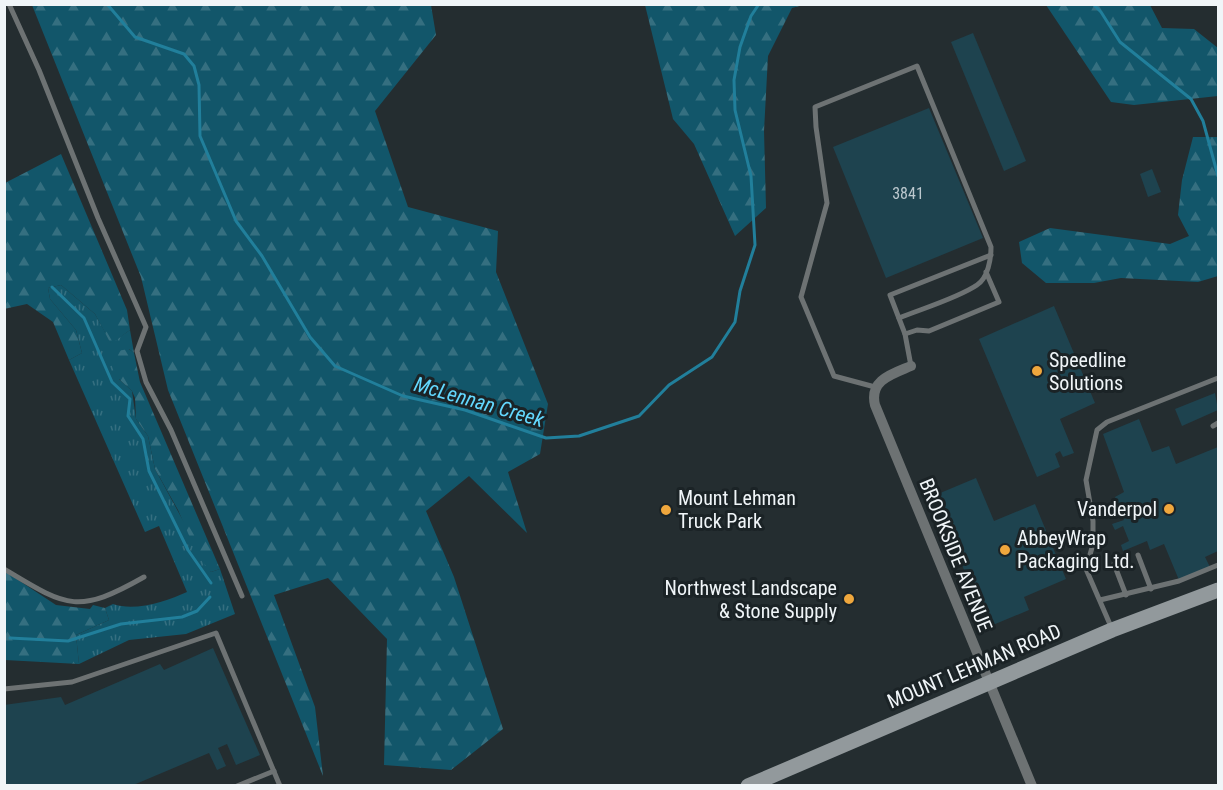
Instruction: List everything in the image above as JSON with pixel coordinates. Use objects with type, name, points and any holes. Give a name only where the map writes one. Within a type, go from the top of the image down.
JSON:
[{"type":"main road","name":"MOUNT LEHMAN ROAD","points":[[748,786],[1112,630],[1218,590]]},
{"type":"street","points":[[875,387],[889,376],[911,366]]},
{"type":"street","name":"BROOKSIDE AVENUE","points":[[875,387],[872,395],[875,405],[1032,786]]},
{"type":"lane","points":[[9,4],[39,70],[98,218],[146,327],[137,351],[146,382],[171,430],[242,596]]},
{"type":"lane","points":[[875,387],[834,376],[801,297],[827,203],[815,107],[917,66],[991,247],[991,255],[979,285],[899,318]]},
{"type":"lane","points":[[911,366],[905,334],[890,295],[991,255]]},
{"type":"lane","points":[[905,334],[917,330],[929,331],[999,302],[986,272]]},
{"type":"lane","points":[[1112,630],[1086,569],[1093,544],[1093,521],[1086,480],[1097,430],[1107,422],[1218,378]]},
{"type":"lane","points":[[1138,555],[1151,589]]},
{"type":"lane","points":[[1114,564],[1126,594]]},
{"type":"lane","points":[[1100,600],[1179,581],[1218,565]]},
{"type":"lane","points":[[4,569],[46,594],[67,603],[110,596],[144,577]]},
{"type":"lane","points":[[4,689],[72,681],[216,633],[280,786]]},
{"type":"lane","points":[[237,786],[274,771]]},
{"type":"green space","points":[[32,5],[431,5],[436,35],[375,111],[408,207],[498,231],[496,272],[548,404],[540,454],[508,472],[527,533],[469,476],[426,511],[454,577],[503,729],[451,770],[384,765],[387,639],[328,578],[274,595],[315,707],[323,776],[168,390],[141,277]]},
{"type":"green space","points":[[645,5],[803,5],[792,8],[768,56],[764,131],[766,208],[735,236],[694,144],[673,119]]},
{"type":"green space","points":[[1046,5],[1150,5],[1162,28],[1194,29],[1218,48],[1218,96],[1134,105],[1111,102]]},
{"type":"green space","points":[[1193,137],[1218,137],[1218,276],[1198,282],[1121,278],[1094,283],[1046,283],[1022,263],[1019,242],[1050,228],[1170,244],[1189,236],[1178,215],[1182,180]]},
{"type":"green space","points":[[61,154],[127,310],[130,330],[111,344],[95,314],[61,285],[48,288],[50,299],[76,330],[82,353],[69,360],[53,322],[27,304],[4,309],[5,183]]},
{"type":"green space","points":[[61,285],[95,314],[111,343],[130,330],[134,353],[129,349],[119,379],[132,391],[136,419],[148,436],[155,469],[211,572],[220,569],[235,614],[186,634],[129,640],[79,664],[76,635],[109,620],[105,608],[113,604],[141,606],[187,592],[159,526],[145,532],[69,360],[82,353],[76,330],[50,299],[48,288]]},
{"type":"green space","points":[[129,349],[134,353],[140,382],[220,569],[211,572],[198,556],[178,510],[155,469],[148,436],[136,419],[135,398],[132,391],[119,379],[110,362],[110,356],[117,351]]},
{"type":"green space","points":[[6,572],[56,605],[90,609],[93,605],[105,608],[109,620],[76,635],[79,664],[5,660]]},
{"type":"building","points":[[973,33],[1026,161],[1004,171],[951,42]]},
{"type":"building","points":[[929,108],[983,238],[886,278],[833,147]]},
{"type":"building","points":[[1152,169],[1161,192],[1148,197],[1140,174]]},
{"type":"building","name":"Speedline Solutions","points":[[1054,306],[1095,403],[1060,419],[1074,453],[1063,457],[1060,451],[1055,454],[1060,467],[1037,477],[979,339]]},
{"type":"building","points":[[1215,393],[1218,410],[1182,426],[1175,409]]},
{"type":"building","name":"Vanderpol","points":[[1139,419],[1152,452],[1169,446],[1176,464],[1218,447],[1218,551],[1205,557],[1210,567],[1179,580],[1164,544],[1150,550],[1147,541],[1123,551],[1121,545],[1129,541],[1123,526],[1115,530],[1112,524],[1124,520],[1115,497],[1124,492],[1103,434]]},
{"type":"building","name":"AbbeyWrap Packaging Ltd.","points":[[976,478],[994,521],[1035,504],[1066,579],[1024,597],[1029,610],[988,627],[933,496]]},
{"type":"building","points":[[213,648],[260,755],[236,765],[227,744],[218,748],[226,766],[217,770],[209,753],[131,786],[4,786],[4,705],[61,697],[65,705],[160,664],[164,670]]},
{"type":"waterway","name":"McLennan Creek","points":[[107,4],[135,37],[184,54],[194,66],[199,85],[200,136],[236,221],[262,256],[310,337],[335,366],[403,396],[465,410],[546,438],[579,436],[639,416],[669,385],[712,357],[735,322],[740,291],[755,245],[751,176],[735,110],[734,80],[740,47],[751,16],[759,4]]},
{"type":"waterway","name":"McLennan Creek","points":[[1093,4],[1101,12],[1120,42],[1191,99],[1203,121],[1218,176]]},
{"type":"waterway","points":[[52,287],[84,318],[112,382],[130,399],[128,416],[143,439],[149,471],[188,550],[211,583]]},
{"type":"waterway","points":[[10,638],[68,641],[121,624],[182,617],[197,611],[210,597]]},
{"type":"place","name":"Speedline Solutions","points":[[1037,371]]},
{"type":"place","name":"Vanderpol","points":[[1169,509]]},
{"type":"place","name":"Mount Lehman Truck Park","points":[[666,510]]},
{"type":"place","name":"AbbeyWrap Packaging Ltd.","points":[[1005,550]]},
{"type":"place","name":"Northwest Landscape & Stone Supply","points":[[849,599]]}]
